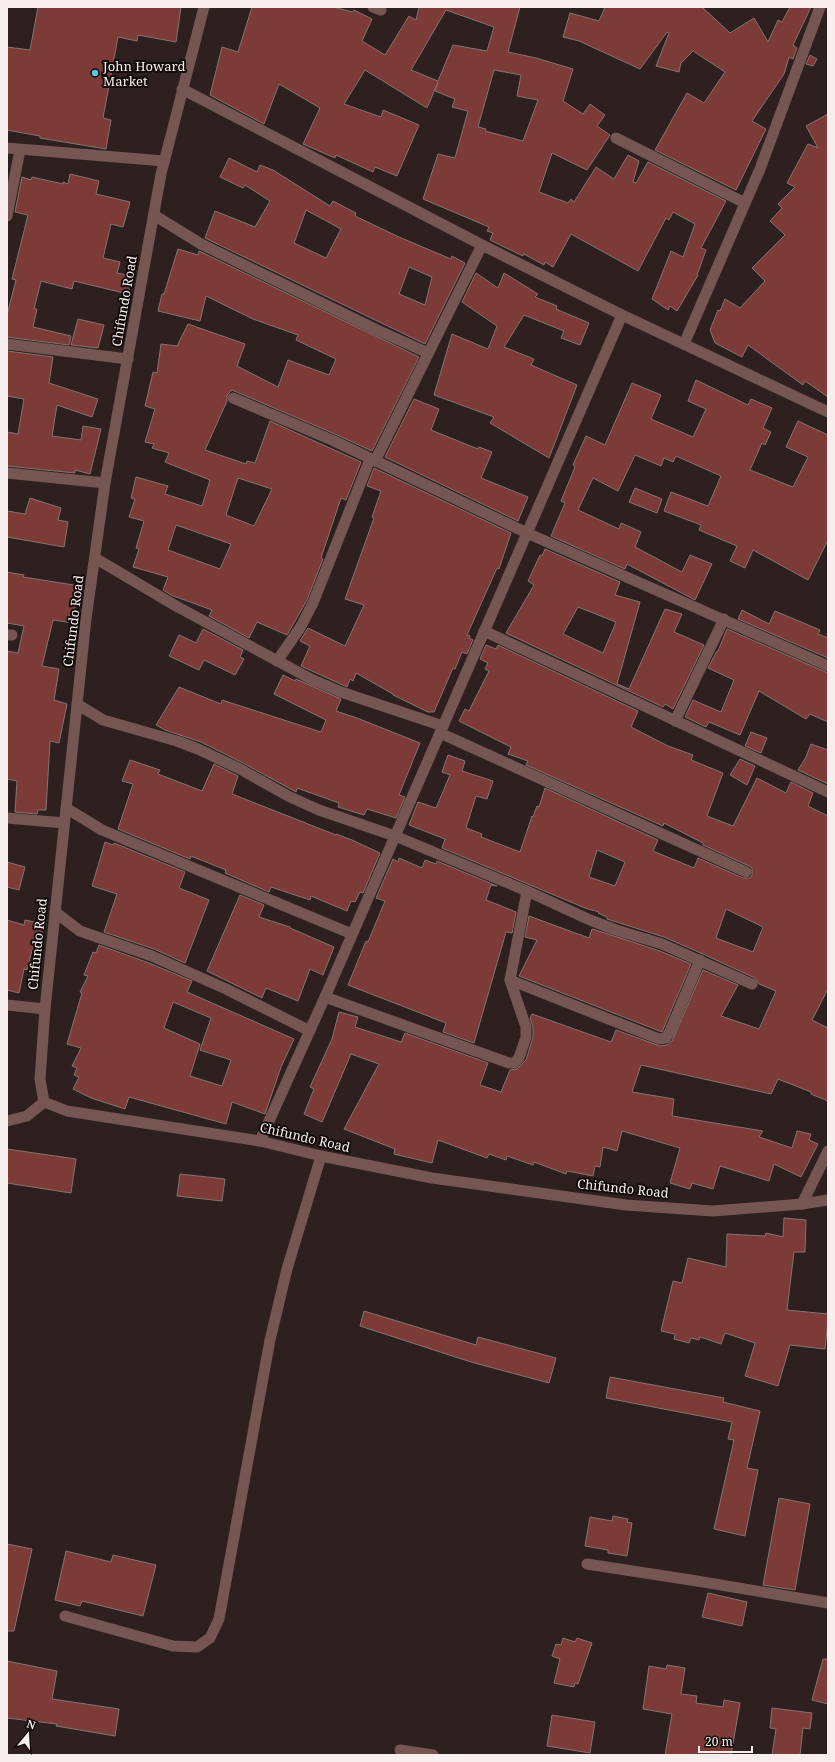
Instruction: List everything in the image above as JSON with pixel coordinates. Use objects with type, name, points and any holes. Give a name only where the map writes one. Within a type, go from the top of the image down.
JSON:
[{"type":"street","name":"Chifundo Road","points":[[204,7],[164,161],[105,483],[86,619],[45,1009],[40,1079],[44,1102],[67,1110],[260,1141],[321,1156],[432,1178],[626,1205],[713,1211],[802,1204],[828,1200]]},
{"type":"street","points":[[684,344],[760,169],[820,7]]},
{"type":"street","points":[[182,89],[482,245],[622,315],[828,412]]},
{"type":"street","points":[[616,138],[745,203]]},
{"type":"street","points":[[7,148],[164,161]]},
{"type":"street","points":[[7,216],[20,150]]},
{"type":"street","points":[[154,215],[201,244],[428,354]]},
{"type":"street","points":[[277,661],[300,628],[313,603],[373,460],[482,245]]},
{"type":"street","points":[[260,1141],[325,997],[622,315]]},
{"type":"street","points":[[7,344],[128,359]]},
{"type":"street","points":[[233,398],[332,440],[527,533],[828,666]]},
{"type":"street","points":[[7,473],[105,483]]},
{"type":"street","points":[[95,558],[176,606],[311,679],[441,730],[746,872]]},
{"type":"street","points":[[675,721],[724,620]]},
{"type":"street","points":[[484,631],[828,792]]},
{"type":"street","points":[[77,704],[103,720],[170,739],[198,750],[240,769],[290,797],[312,807],[395,836],[590,920],[616,930],[662,944],[752,984]]},
{"type":"street","points":[[66,808],[102,830],[352,934]]},
{"type":"street","points":[[7,818],[64,823]]},
{"type":"street","points":[[325,997],[509,1063],[514,1063],[519,1058],[526,1037],[526,1027],[510,980],[527,892]]},
{"type":"street","points":[[55,912],[80,931],[152,956],[226,989],[310,1031]]},
{"type":"street","points":[[510,980],[659,1039],[666,1038],[670,1031],[700,960]]},
{"type":"street","points":[[7,1006],[45,1009]]},
{"type":"street","points":[[7,1121],[27,1116],[44,1102]]},
{"type":"street","points":[[802,1204],[828,1151]]},
{"type":"street","points":[[65,1616],[173,1646],[197,1646],[210,1638],[219,1618],[270,1340],[287,1269],[321,1156]]},
{"type":"street","points":[[587,1564],[697,1581],[828,1604]]},
{"type":"street","points":[[400,1750],[433,1755]]},
{"type":"building","points":[[38,7],[181,7],[176,42],[138,35],[137,41],[118,37],[103,118],[111,120],[106,149],[40,138],[40,136],[7,130],[7,47],[30,50]]},
{"type":"building","points":[[252,7],[333,7],[353,12],[354,10],[372,19],[362,41],[385,55],[409,16],[416,20],[419,7],[520,7],[508,52],[536,58],[573,69],[563,101],[583,114],[590,104],[605,115],[597,126],[610,135],[587,170],[552,153],[539,192],[568,203],[571,199],[574,202],[596,167],[614,179],[628,155],[639,161],[633,182],[636,183],[648,162],[726,201],[701,248],[706,250],[698,275],[677,311],[670,306],[668,310],[652,299],[671,251],[683,257],[695,224],[673,212],[669,220],[666,218],[638,271],[571,234],[553,267],[545,262],[544,265],[524,254],[523,256],[490,240],[493,233],[487,231],[489,227],[423,199],[438,154],[455,158],[468,111],[452,107],[455,99],[435,91],[438,82],[427,108],[365,70],[344,104],[381,117],[383,110],[419,125],[397,176],[375,167],[373,172],[336,155],[335,158],[303,144],[320,108],[279,84],[264,124],[210,95],[222,47],[238,52]],"holes":[[[446,10],[494,27],[487,51],[453,45],[438,81],[411,70]],[[494,70],[521,75],[517,96],[538,100],[523,141],[485,131],[486,129],[478,127]]]},
{"type":"building","points":[[605,7],[702,7],[730,33],[754,18],[768,42],[778,20],[782,22],[790,7],[811,7],[793,45],[797,48],[793,59],[789,57],[784,74],[752,121],[766,129],[736,190],[655,150],[687,93],[704,103],[725,72],[693,51],[681,63],[679,72],[656,66],[669,33],[667,32],[640,69],[579,41],[563,37],[570,13],[599,21]]},
{"type":"building","points":[[810,55],[817,59],[813,66],[806,64]]},
{"type":"building","points":[[828,114],[828,397],[805,381],[803,385],[748,345],[742,357],[715,343],[710,330],[718,310],[720,311],[725,299],[740,308],[765,281],[752,268],[785,235],[770,221],[782,208],[778,204],[795,187],[787,183],[808,144],[818,148],[806,126]]},
{"type":"building","points":[[229,158],[257,172],[260,165],[273,170],[330,206],[333,201],[356,213],[355,216],[399,237],[451,259],[452,256],[465,263],[425,344],[205,238],[215,211],[255,227],[270,201],[245,185],[243,188],[220,177]],"holes":[[[306,210],[341,229],[326,258],[294,243]],[[409,267],[432,277],[425,305],[399,294]]]},
{"type":"building","points":[[70,174],[99,181],[96,194],[130,202],[123,227],[111,224],[103,258],[120,262],[117,273],[132,276],[128,294],[74,281],[72,289],[41,281],[34,309],[37,309],[33,327],[71,336],[69,345],[7,337],[7,315],[16,280],[12,279],[28,215],[15,212],[22,177],[31,180],[32,177],[68,184]]},
{"type":"building","points":[[178,249],[198,255],[199,251],[419,357],[372,451],[232,390],[227,395],[227,401],[205,450],[246,464],[247,461],[255,463],[270,421],[361,462],[346,500],[341,498],[321,558],[323,559],[307,600],[287,635],[257,622],[249,638],[209,616],[212,610],[171,595],[163,590],[168,577],[133,567],[139,549],[136,548],[144,521],[129,517],[135,499],[131,498],[136,477],[168,486],[165,494],[202,506],[210,480],[165,462],[169,453],[152,448],[154,444],[145,442],[155,409],[145,406],[153,372],[157,373],[161,344],[177,346],[188,324],[245,344],[237,366],[278,387],[288,360],[329,375],[336,359],[296,340],[298,335],[253,319],[206,296],[200,321],[158,311],[162,294],[164,294]],"holes":[[[238,478],[272,489],[254,526],[226,515]],[[176,525],[231,544],[220,569],[168,550]]]},
{"type":"building","points":[[476,273],[498,288],[504,273],[538,294],[535,297],[557,306],[556,309],[589,323],[580,345],[561,338],[564,331],[524,315],[504,347],[534,359],[531,365],[577,385],[549,458],[490,423],[494,417],[434,395],[452,334],[488,349],[497,326],[462,302]]},
{"type":"building","points":[[78,319],[104,325],[98,348],[71,345]]},
{"type":"building","points":[[7,351],[53,357],[49,383],[98,399],[92,417],[57,405],[52,436],[81,440],[83,426],[101,429],[90,474],[75,470],[75,473],[7,466],[7,432],[18,434],[24,399],[7,396]]},
{"type":"building","points":[[696,380],[748,405],[751,399],[772,408],[763,428],[771,432],[765,445],[762,443],[750,470],[793,487],[808,457],[786,447],[798,421],[828,435],[828,540],[808,580],[753,550],[745,568],[730,561],[737,546],[699,530],[701,525],[664,511],[671,492],[708,506],[721,476],[676,456],[673,462],[664,458],[661,466],[635,455],[618,491],[593,478],[578,510],[619,529],[621,523],[641,532],[635,547],[682,572],[690,555],[712,564],[695,600],[627,564],[625,569],[551,536],[565,503],[561,501],[575,467],[573,465],[586,436],[605,445],[632,383],[661,395],[651,419],[693,437],[706,409],[688,401]]},
{"type":"building","points":[[414,399],[439,409],[431,430],[478,449],[479,447],[492,452],[481,478],[528,497],[518,521],[385,457]]},
{"type":"building","points":[[374,468],[511,533],[499,569],[497,568],[467,635],[473,640],[467,654],[462,652],[455,669],[453,668],[434,712],[428,712],[393,695],[356,673],[353,681],[350,679],[347,687],[301,666],[310,646],[300,641],[308,628],[345,646],[364,605],[345,599],[374,518],[372,517],[381,491],[367,486]]},
{"type":"building","points":[[635,488],[662,499],[657,513],[629,502]]},
{"type":"building","points":[[30,498],[61,508],[58,520],[68,522],[64,547],[7,537],[7,511],[25,514]]},
{"type":"building","points":[[545,549],[620,582],[615,595],[640,602],[617,684],[629,689],[665,609],[682,614],[674,632],[704,645],[673,709],[665,704],[663,707],[506,633],[534,585],[528,581],[540,555],[542,556]],"holes":[[[578,607],[616,622],[603,653],[563,634]]]},
{"type":"building","points":[[7,572],[24,575],[23,577],[80,586],[73,623],[53,620],[42,666],[59,669],[54,700],[67,704],[59,743],[50,741],[46,810],[38,810],[37,814],[15,812],[17,781],[7,779],[7,651],[18,653],[24,626],[7,623]]},
{"type":"building","points":[[742,610],[769,624],[775,611],[820,630],[818,634],[828,638],[828,658],[738,619]]},
{"type":"building","points":[[203,629],[243,650],[240,657],[244,659],[235,675],[204,660],[199,670],[169,656],[179,635],[196,643]]},
{"type":"building","points":[[727,629],[828,673],[828,722],[810,714],[806,719],[759,691],[740,735],[709,722],[706,727],[685,717],[693,700],[721,712],[734,680],[708,668],[718,651]]},
{"type":"building","points":[[486,645],[496,649],[498,645],[638,711],[631,727],[668,746],[693,755],[691,760],[723,773],[707,816],[733,826],[757,778],[786,793],[791,782],[813,793],[808,806],[828,816],[828,989],[812,1020],[828,1028],[828,1101],[811,1094],[811,1092],[778,1079],[771,1094],[641,1065],[632,1092],[674,1099],[672,1116],[763,1131],[759,1137],[792,1148],[797,1131],[811,1134],[809,1140],[818,1144],[801,1177],[774,1164],[769,1181],[720,1166],[713,1189],[692,1183],[690,1189],[670,1183],[680,1148],[622,1131],[617,1151],[603,1147],[600,1167],[595,1166],[593,1176],[567,1171],[566,1174],[534,1162],[533,1165],[507,1156],[506,1160],[489,1154],[487,1158],[438,1140],[432,1163],[394,1154],[395,1149],[344,1129],[379,1064],[351,1054],[322,1122],[304,1114],[314,1089],[310,1087],[332,1039],[339,1012],[358,1017],[355,1027],[401,1042],[405,1033],[488,1063],[480,1085],[501,1092],[510,1070],[517,1069],[526,1060],[533,1037],[533,1027],[530,1018],[532,1014],[611,1042],[616,1030],[660,1046],[667,1045],[672,1041],[703,970],[738,985],[721,1016],[759,1029],[776,991],[759,984],[755,978],[664,937],[607,919],[607,917],[598,913],[599,912],[585,908],[442,848],[445,839],[409,825],[418,802],[436,808],[450,775],[442,772],[448,755],[465,761],[462,771],[493,781],[487,799],[476,796],[466,828],[482,834],[481,837],[520,852],[532,816],[533,817],[537,806],[539,807],[545,788],[658,840],[653,851],[694,868],[698,858],[743,878],[750,878],[752,875],[752,868],[749,866],[703,845],[703,843],[664,823],[663,826],[526,765],[528,761],[508,754],[511,747],[459,721],[465,709],[469,711],[489,671],[485,669],[488,663],[480,659]],"holes":[[[597,850],[625,862],[615,886],[589,877]],[[726,909],[763,927],[753,952],[716,938]]]},
{"type":"building","points":[[283,675],[295,681],[296,679],[341,699],[336,711],[420,743],[399,795],[405,797],[396,818],[367,809],[364,815],[338,807],[339,803],[297,788],[296,792],[201,742],[165,730],[156,725],[179,687],[221,704],[222,700],[321,732],[326,720],[274,694]]},
{"type":"building","points":[[751,732],[767,738],[761,753],[745,746]]},
{"type":"building","points":[[811,744],[828,750],[828,784],[798,770],[806,757]]},
{"type":"building","points":[[740,759],[755,766],[747,785],[730,775]]},
{"type":"building","points":[[130,760],[160,770],[158,774],[202,791],[214,764],[238,776],[232,794],[352,840],[380,853],[363,893],[360,892],[355,902],[351,901],[347,911],[311,896],[310,900],[271,887],[269,892],[225,873],[226,870],[191,856],[190,859],[118,829],[133,784],[122,781]]},
{"type":"building","points":[[105,842],[113,845],[114,843],[185,872],[179,888],[209,900],[185,963],[154,949],[104,932],[117,894],[92,886]]},
{"type":"building","points":[[399,858],[422,868],[425,860],[436,864],[437,861],[497,886],[491,885],[486,900],[516,912],[512,933],[506,932],[474,1043],[443,1032],[446,1023],[348,985],[366,941],[368,942],[385,901],[376,898],[393,859],[398,862]]},
{"type":"building","points":[[7,862],[25,867],[19,890],[7,887]]},
{"type":"building","points":[[240,895],[264,905],[259,917],[290,927],[334,947],[323,975],[310,969],[298,1001],[266,988],[262,998],[207,971]]},
{"type":"building","points":[[529,916],[589,938],[592,929],[599,931],[660,951],[691,964],[662,1032],[519,976],[537,940],[525,937]]},
{"type":"building","points":[[7,920],[24,925],[25,920],[44,924],[38,952],[32,950],[27,970],[24,969],[19,993],[7,990]]},
{"type":"building","points":[[99,945],[149,963],[192,981],[187,992],[294,1039],[281,1067],[265,1114],[232,1102],[226,1124],[129,1097],[125,1109],[91,1098],[73,1089],[79,1077],[74,1075],[77,1068],[72,1066],[81,1048],[67,1044],[82,993],[80,992],[88,976],[84,975],[93,952],[96,953]],"holes":[[[173,1002],[211,1018],[200,1050],[231,1060],[222,1086],[190,1076],[200,1044],[164,1028]]]},
{"type":"building","points":[[7,1149],[76,1159],[71,1193],[7,1183]]},
{"type":"building","points":[[180,1174],[225,1179],[222,1201],[177,1196]]},
{"type":"building","points":[[784,1218],[806,1220],[805,1252],[794,1252],[787,1310],[828,1314],[828,1320],[825,1349],[790,1345],[778,1386],[745,1376],[755,1343],[725,1333],[721,1344],[700,1337],[699,1340],[691,1338],[689,1343],[674,1339],[675,1334],[661,1331],[673,1281],[682,1283],[688,1258],[726,1267],[727,1234],[765,1236],[766,1233],[783,1237]]},
{"type":"building","points":[[364,1311],[476,1345],[478,1337],[556,1358],[549,1383],[471,1362],[360,1326]]},
{"type":"building","points":[[610,1377],[724,1398],[723,1402],[760,1411],[747,1468],[758,1470],[745,1536],[714,1529],[734,1440],[728,1439],[732,1422],[606,1398]]},
{"type":"building","points":[[779,1498],[810,1504],[795,1590],[763,1585]]},
{"type":"building","points":[[613,1516],[628,1519],[627,1522],[632,1523],[627,1556],[608,1553],[608,1550],[585,1546],[590,1517],[612,1521]]},
{"type":"building","points":[[7,1544],[32,1549],[14,1631],[7,1631]]},
{"type":"building","points":[[66,1551],[111,1562],[113,1555],[156,1565],[143,1616],[82,1601],[80,1606],[55,1600]]},
{"type":"building","points":[[708,1593],[747,1602],[742,1626],[702,1617]]},
{"type":"building","points":[[563,1638],[575,1642],[577,1638],[592,1643],[578,1684],[575,1683],[574,1687],[554,1683],[560,1659],[552,1656],[556,1644],[561,1645]]},
{"type":"building","points":[[823,1659],[828,1659],[828,1704],[812,1700]]},
{"type":"building","points":[[7,1661],[57,1671],[52,1699],[119,1709],[115,1736],[56,1726],[57,1724],[7,1718]]},
{"type":"building","points":[[667,1665],[685,1668],[681,1694],[697,1696],[696,1703],[723,1707],[724,1700],[740,1703],[731,1755],[665,1755],[672,1714],[643,1709],[649,1666],[666,1669]]},
{"type":"building","points":[[772,1708],[812,1713],[810,1729],[803,1728],[800,1755],[772,1755],[776,1729],[770,1728]]},
{"type":"building","points":[[552,1715],[595,1722],[590,1753],[547,1746]]},
{"type":"place","name":"John Howard Market","points":[[95,73]]}]
